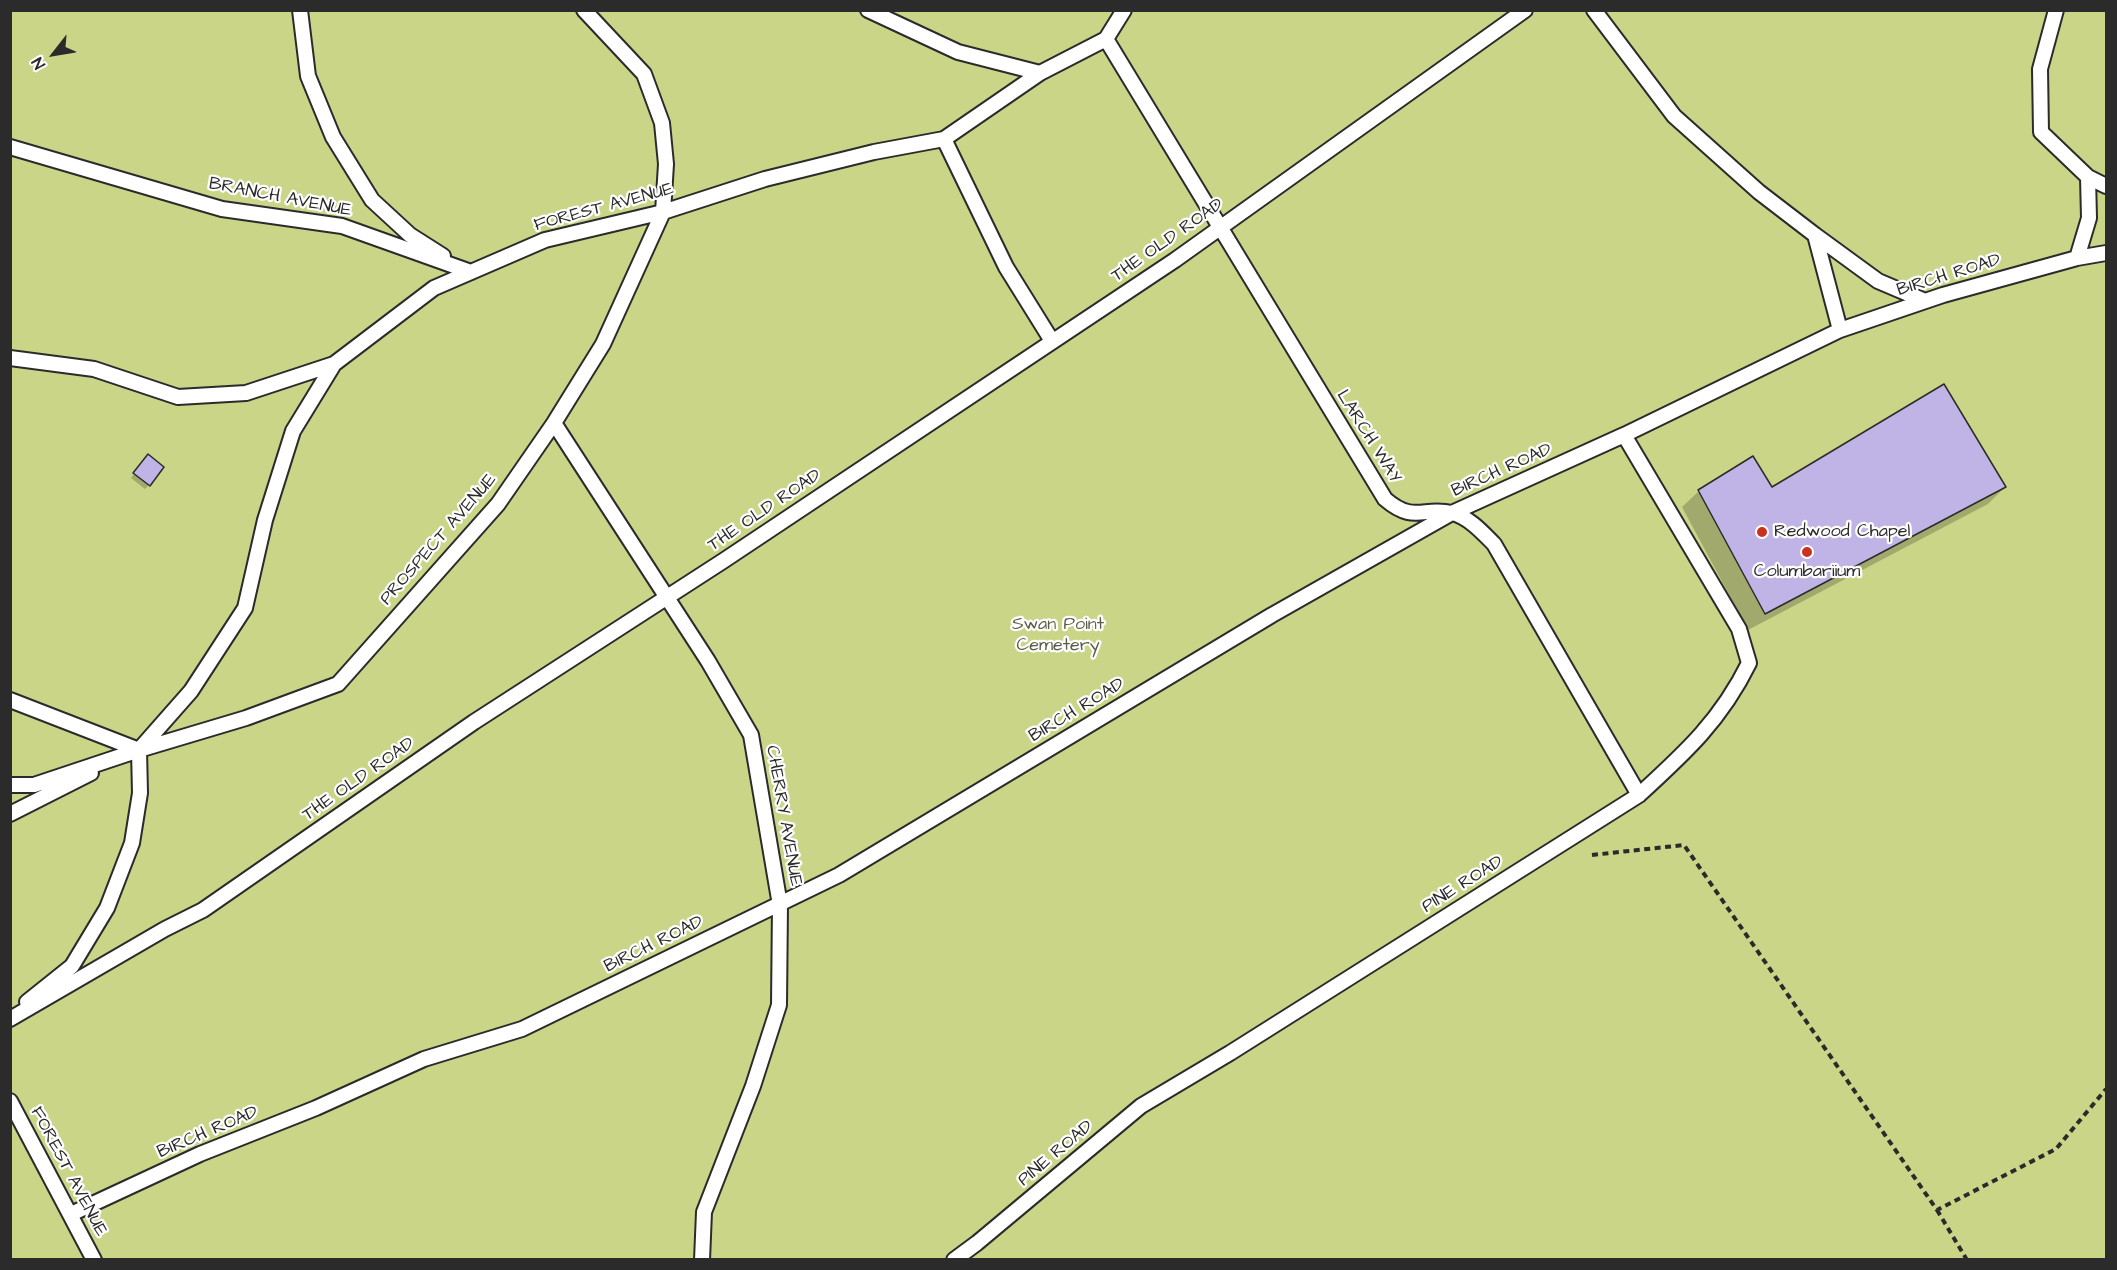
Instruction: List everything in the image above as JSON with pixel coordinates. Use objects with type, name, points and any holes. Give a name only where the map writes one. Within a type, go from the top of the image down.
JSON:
[{"type":"lane","points":[[300,10],[308,76],[333,137],[372,200],[410,235],[471,272]]},
{"type":"lane","name":"PROSPECT AVENUE","points":[[139,750],[246,718],[338,684],[498,504],[554,423],[603,344],[663,212],[666,164],[662,123],[644,74],[584,10]]},
{"type":"lane","points":[[868,10],[958,52],[1040,73]]},
{"type":"lane","points":[[1106,39],[1124,10]]},
{"type":"lane","name":"THE OLD ROAD","points":[[10,1019],[165,929],[203,910],[474,722],[666,597],[1219,228],[1524,10]]},
{"type":"lane","points":[[1594,10],[1674,116],[1760,192],[1878,281],[1925,301]]},
{"type":"lane","points":[[2056,10],[2040,69],[2041,132],[2088,177],[2106,186]]},
{"type":"lane","name":"FOREST AVENUE","points":[[139,750],[190,691],[245,608],[265,520],[292,431],[333,364],[434,288],[545,240],[663,212],[765,179],[874,152],[944,139],[1040,73],[1106,39]]},
{"type":"lane","name":"LARCH WAY","points":[[1106,39],[1385,499],[1398,510],[1415,514],[1452,513]]},
{"type":"lane","points":[[944,139],[1006,267],[1052,341]]},
{"type":"lane","name":"BRANCH AVENUE","points":[[10,147],[222,209],[342,226],[471,272]]},
{"type":"lane","points":[[2077,258],[2089,218],[2088,177]]},
{"type":"lane","points":[[1815,235],[1840,330]]},
{"type":"lane","name":"BIRCH ROAD","points":[[71,1215],[200,1154],[316,1108],[424,1059],[522,1029],[780,905],[838,875],[1272,615],[1452,513],[1624,435],[1840,330],[1925,301],[2077,258],[2106,253]]},
{"type":"lane","points":[[10,358],[94,369],[178,397],[246,393],[333,364]]},
{"type":"lane","name":"CHERRY AVENUE","points":[[554,423],[708,661],[750,735],[780,905],[779,1005],[753,1086],[704,1212],[702,1260]]},
{"type":"lane","name":"PINE ROAD","points":[[954,1260],[1142,1106],[1640,795],[1695,744],[1736,691],[1749,663],[1739,629],[1624,435]]},
{"type":"lane","points":[[1452,513],[1476,526],[1494,544],[1640,795]]},
{"type":"lane","points":[[10,700],[139,750]]},
{"type":"lane","points":[[10,785],[34,785],[139,750]]},
{"type":"lane","points":[[10,814],[139,750]]},
{"type":"lane","points":[[10,1014],[72,966],[107,908],[132,843],[140,794],[139,750]]},
{"type":"lane","name":"FOREST AVENUE","points":[[10,1101],[94,1260]]},
{"type":"path","points":[[1571,838],[1585,857],[1606,852],[1684,845],[1937,1210],[1967,1260]]},
{"type":"path","points":[[1937,1210],[2056,1149],[2106,1089]]},
{"type":"green space","name":"Swan Point Cemetery","points":[[10,11],[2106,11],[2106,1259],[11,1259]]},
{"type":"building","name":"Columbariium","points":[[1944,384],[2006,487],[1765,614],[1698,490],[1753,456],[1772,487]]},
{"type":"building","points":[[148,454],[164,467],[150,486],[133,473]]},
{"type":"place","name":"Redwood Chapel","points":[[1762,532]]},
{"type":"place","name":"Columbariium","points":[[1807,552]]}]
